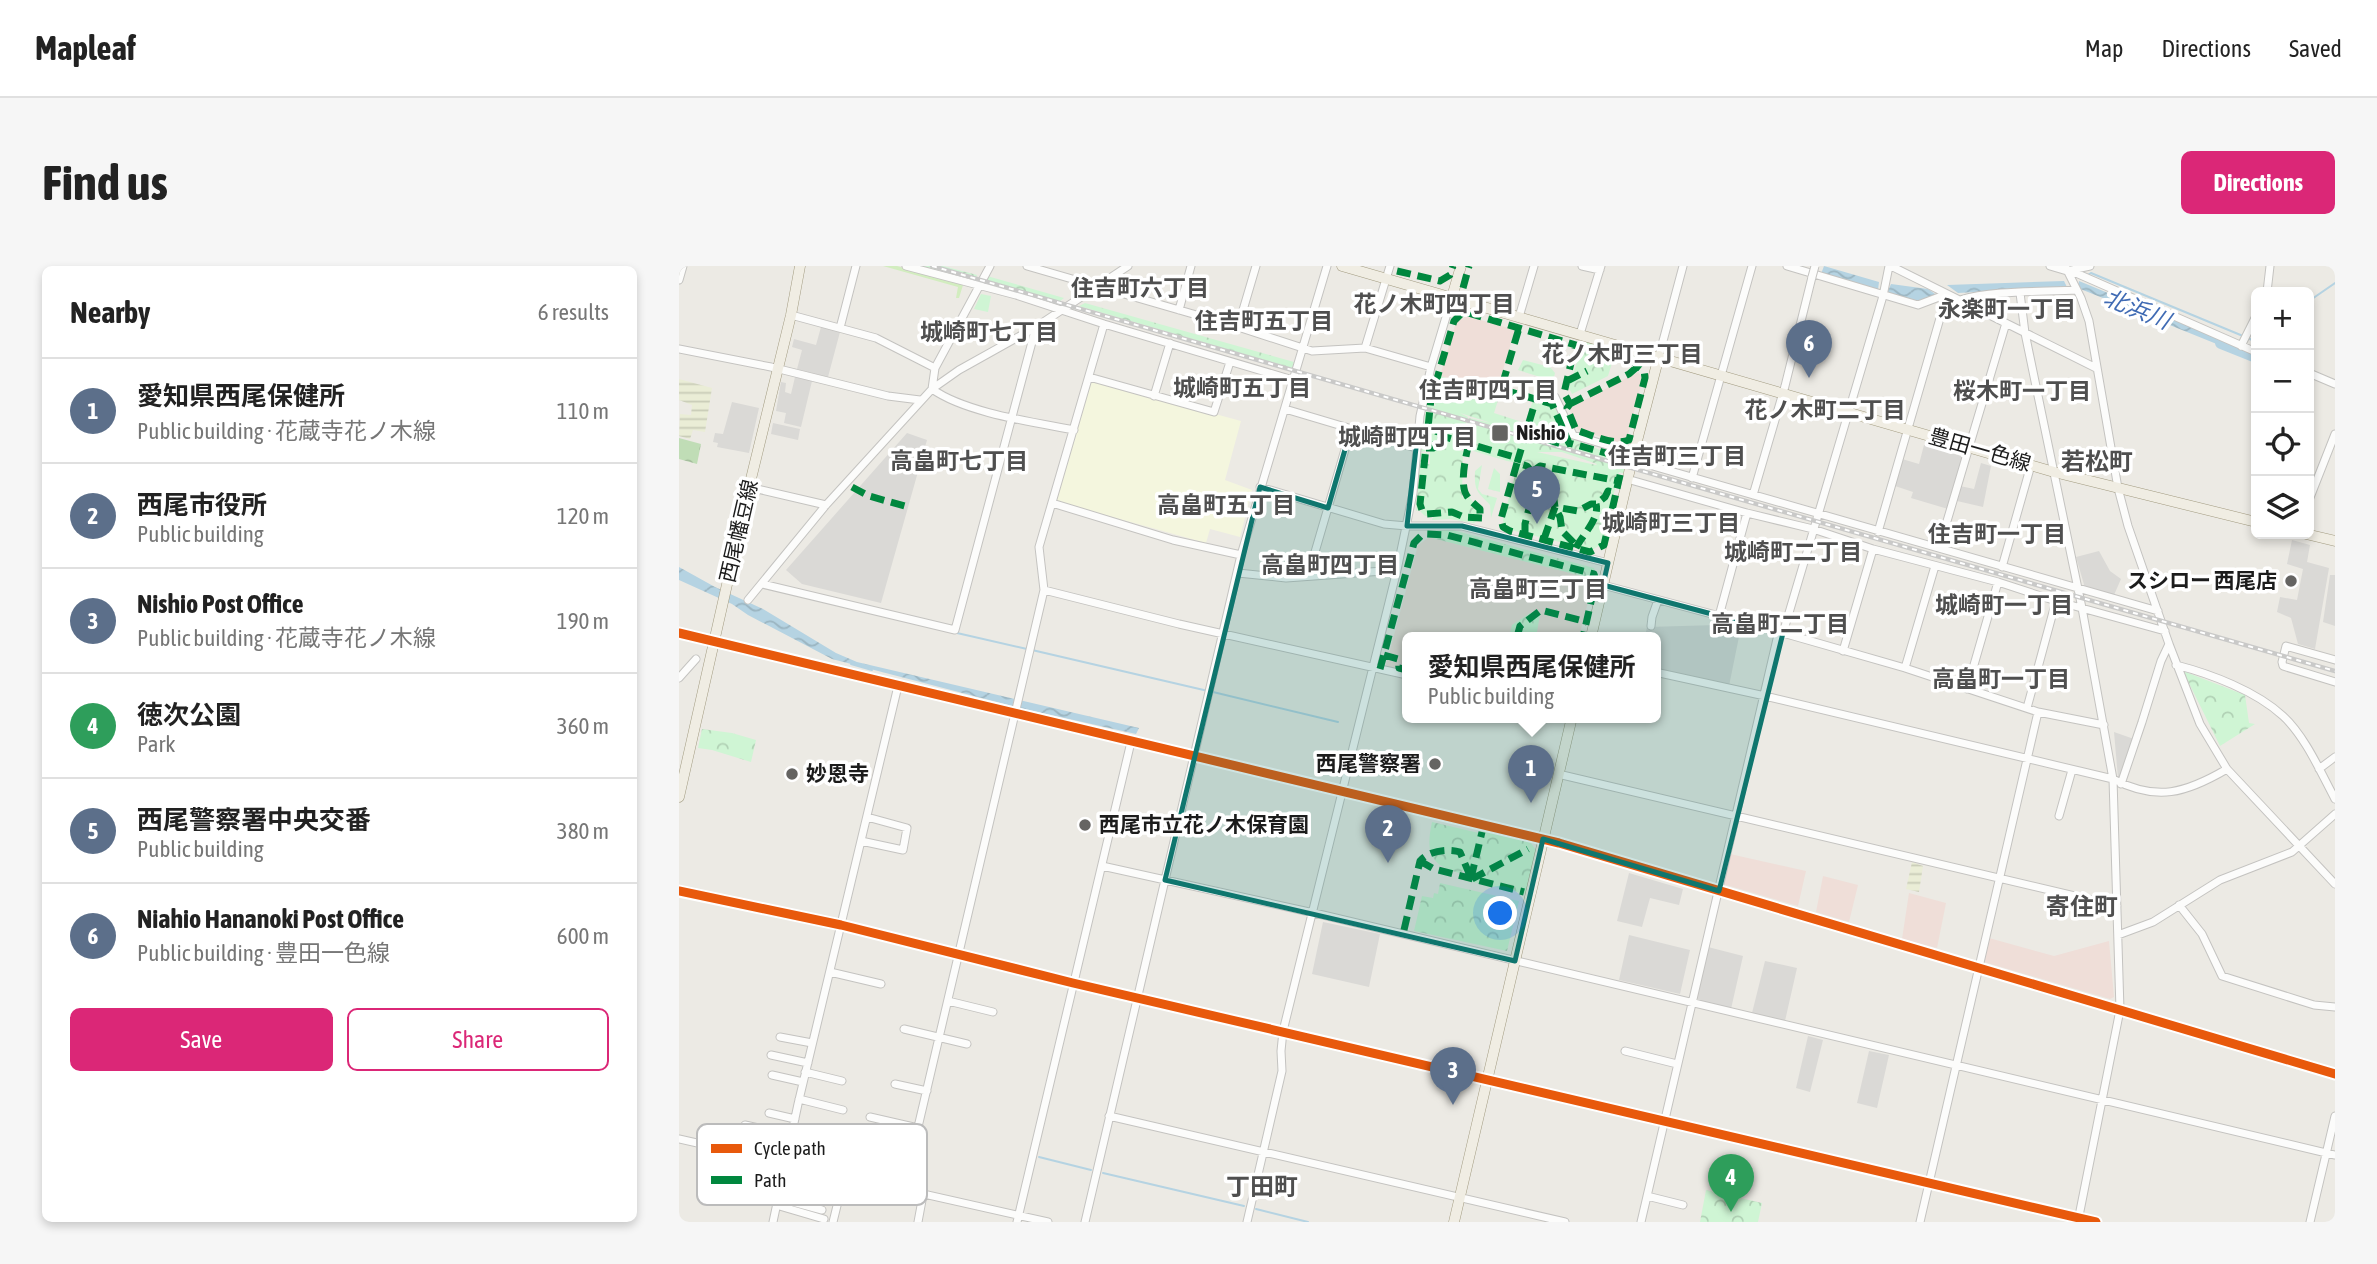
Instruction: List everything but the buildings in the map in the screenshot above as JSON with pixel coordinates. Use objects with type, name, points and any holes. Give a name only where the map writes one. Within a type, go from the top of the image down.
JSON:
[{"type":"main road","name":"西尾幡豆線","points":[[679,797],[749,486],[791,315],[800,266]]},
{"type":"main road","name":"豊田一色線","points":[[1342,266],[2054,472],[2251,521]]},
{"type":"main road","points":[[1452,298],[1461,266]]},
{"type":"main road","points":[[1592,632],[1627,479],[1659,356]]},
{"type":"main road","points":[[2314,536],[2335,541]]},
{"type":"main road","points":[[1454,1222],[1571,723]]},
{"type":"street","points":[[679,280],[683,266]]},
{"type":"street","points":[[840,328],[856,266]]},
{"type":"street","points":[[906,266],[1060,309],[1293,380]]},
{"type":"street","points":[[932,389],[935,368],[978,285],[991,266]]},
{"type":"street","points":[[1027,266],[1053,270],[1095,287],[1312,351],[1365,348],[1431,367]]},
{"type":"street","points":[[1179,310],[1191,266]]},
{"type":"street","points":[[1238,327],[1256,266]]},
{"type":"street","points":[[1085,1222],[1241,555],[1259,487],[1285,410],[1327,266]]},
{"type":"street","points":[[1365,348],[1390,266]]},
{"type":"street","points":[[1519,317],[1534,266]]},
{"type":"street","points":[[1580,334],[1600,268],[1582,266]]},
{"type":"street","points":[[1659,356],[1683,266]]},
{"type":"street","points":[[1692,478],[1752,266]]},
{"type":"street","points":[[1787,266],[1918,305],[1947,294]]},
{"type":"street","points":[[1753,495],[1815,266]]},
{"type":"street","points":[[2050,266],[2068,271],[2251,350]]},
{"type":"street","points":[[2068,271],[2090,266]]},
{"type":"street","points":[[2268,287],[2270,266]]},
{"type":"street","points":[[748,600],[826,506],[932,389],[959,370],[1035,327],[1124,267]]},
{"type":"street","points":[[1641,1222],[1777,639],[1783,633],[1889,268],[2096,368]]},
{"type":"street","points":[[2068,271],[2089,321],[2118,488],[2128,526],[2176,665],[2200,724],[2227,769],[2335,884]]},
{"type":"street","points":[[1960,300],[2020,293],[2078,293]]},
{"type":"street","points":[[2020,293],[2025,333],[2082,608],[2113,779],[2120,1010],[2079,1220]]},
{"type":"street","points":[[1878,532],[1947,294]]},
{"type":"street","points":[[1247,1222],[1282,1071],[1283,1031],[1397,570],[1413,494],[1420,416],[1431,367],[1452,298]]},
{"type":"street","points":[[791,315],[876,338],[935,368]]},
{"type":"street","points":[[1940,548],[2006,323]]},
{"type":"street","points":[[919,1124],[1044,590],[1039,547],[1104,324]]},
{"type":"street","points":[[762,584],[955,630],[1035,327]]},
{"type":"street","points":[[2242,346],[2251,327]]},
{"type":"street","points":[[1154,396],[1170,343]]},
{"type":"street","points":[[679,349],[777,369],[863,391],[920,400]]},
{"type":"street","points":[[1089,377],[1214,412],[1230,362]]},
{"type":"street","points":[[2314,375],[2335,384]]},
{"type":"street","points":[[932,389],[941,396],[1011,417],[1074,430]]},
{"type":"street","points":[[1549,392],[1555,397],[1573,435],[1692,478],[2158,611]]},
{"type":"street","points":[[1285,410],[1416,448]]},
{"type":"street","points":[[1308,576],[1351,429]]},
{"type":"street","points":[[2314,488],[2335,437]]},
{"type":"street","points":[[2002,566],[2031,465]]},
{"type":"street","points":[[1627,479],[1747,513],[1812,528],[1873,549],[2165,631]]},
{"type":"street","points":[[749,486],[826,506]]},
{"type":"street","points":[[1259,487],[1384,524],[1462,526],[1608,563]]},
{"type":"street","points":[[1052,503],[1173,540],[1241,555]]},
{"type":"street","points":[[1719,616],[1747,513]]},
{"type":"street","points":[[1843,651],[1873,549]]},
{"type":"street","points":[[1905,668],[1935,566]]},
{"type":"street","points":[[1238,573],[1265,577],[1397,570]]},
{"type":"street","points":[[1966,689],[1998,582]]},
{"type":"street","points":[[1603,585],[1905,668],[2038,712],[2104,725]]},
{"type":"street","points":[[1044,590],[1402,674]]},
{"type":"street","points":[[1651,626],[1658,600]]},
{"type":"street","points":[[2027,708],[2056,601]]},
{"type":"street","points":[[679,633],[1543,839],[2335,1074]]},
{"type":"street","points":[[2121,783],[2169,644]]},
{"type":"street","points":[[2335,660],[2286,646],[2282,662],[2283,666],[2335,682]]},
{"type":"street","points":[[679,678],[696,659]]},
{"type":"street","points":[[2176,665],[2213,675],[2282,715],[2293,727],[2335,799]]},
{"type":"street","points":[[1661,673],[2113,779],[2159,794],[2199,786],[2227,769]]},
{"type":"street","points":[[794,1124],[898,686]]},
{"type":"street","points":[[1920,1222],[2038,712]]},
{"type":"street","points":[[1018,1219],[1131,742]]},
{"type":"street","points":[[2319,769],[2335,757]]},
{"type":"street","points":[[2059,816],[2072,770]]},
{"type":"street","points":[[1558,774],[2117,906]]},
{"type":"street","points":[[2118,935],[2153,922],[2220,880],[2292,852],[2335,814]]},
{"type":"street","points":[[861,841],[902,850],[907,828],[867,817]]},
{"type":"street","points":[[1101,866],[2331,1154]]},
{"type":"street","points":[[679,891],[841,925],[1073,983],[2096,1222]]},
{"type":"street","points":[[2179,905],[2202,933],[2222,976],[2314,1005],[2335,1007]]},
{"type":"street","points":[[830,972],[881,984]]},
{"type":"street","points":[[949,1001],[993,1012]]},
{"type":"street","points":[[904,1029],[967,1044]]},
{"type":"street","points":[[780,1037],[812,1043]]},
{"type":"street","points":[[1625,1051],[1677,1064]]},
{"type":"street","points":[[771,1055],[808,1063]]},
{"type":"street","points":[[805,1072],[842,1082]]},
{"type":"street","points":[[772,1074],[803,1082]]},
{"type":"street","points":[[895,1084],[927,1091]]},
{"type":"street","points":[[799,1099],[843,1110]]},
{"type":"street","points":[[769,1113],[795,1119]]},
{"type":"street","points":[[1109,1115],[1565,1222]]},
{"type":"street","points":[[2310,1222],[2331,1154],[2335,1116]]},
{"type":"street","points":[[870,1117],[901,1124]]},
{"type":"street","points":[[679,1139],[697,1143]]},
{"type":"street","points":[[927,1196],[1018,1219],[1048,1222]]},
{"type":"street","points":[[1647,1196],[1683,1205]]},
{"type":"street","points":[[785,1205],[824,1219]]},
{"type":"street","points":[[794,1205],[822,1210]]},
{"type":"street","points":[[833,1222],[837,1205]]},
{"type":"highlighted area","points":[[1351,429],[1416,448],[1407,526],[1462,526],[1608,563],[1603,585],[1783,633],[1719,891],[1543,839],[1515,961],[1165,880],[1260,487],[1328,508]]},
{"type":"shaded area","points":[[1467,316],[1515,330],[1496,393],[1440,376],[1456,322]]},
{"type":"shaded area","points":[[821,327],[840,332],[828,377],[797,369],[802,350],[792,347],[794,339],[816,345]]},
{"type":"shaded area","points":[[1638,372],[1643,378],[1627,439],[1619,442],[1578,430],[1569,408]]},
{"type":"shaded area","points":[[795,377],[812,381],[801,427],[784,423],[786,413],[776,411],[781,382],[786,383],[785,392],[791,394]]},
{"type":"shaded area","points":[[679,379],[712,388],[705,432],[693,430],[690,439],[679,436],[680,414],[691,415],[692,405],[679,400]]},
{"type":"shaded area","points":[[1090,380],[1241,421],[1225,480],[1252,490],[1240,537],[1210,529],[1206,543],[1055,501]]},
{"type":"shaded area","points":[[732,402],[759,408],[749,453],[717,447],[718,443],[713,442],[715,433],[723,434]]},
{"type":"shaded area","points":[[773,423],[800,429],[798,440],[771,434]]},
{"type":"shaded area","points":[[907,433],[927,440],[881,603],[802,584],[786,570]]},
{"type":"shaded area","points":[[1924,445],[1963,458],[1948,509],[1911,498],[1913,492],[1895,486],[1902,459],[1919,464]]},
{"type":"shaded area","points":[[1981,463],[1991,466],[1983,507],[1957,501],[1960,486],[1974,489]]},
{"type":"shaded area","points":[[1431,536],[1594,579],[1580,632],[1402,632],[1402,673],[1385,669],[1418,545]]},
{"type":"shaded area","points":[[2292,540],[2310,545],[2307,562],[2329,568],[2315,649],[2298,644],[2291,618],[2277,612],[2280,597],[2297,600],[2303,569],[2287,564]]},
{"type":"shaded area","points":[[2099,551],[2110,571],[2121,579],[2114,595],[2085,588],[2076,557]]},
{"type":"shaded area","points":[[2330,575],[2335,575],[2335,626],[2323,622]]},
{"type":"shaded area","points":[[1647,627],[1741,627],[1729,686],[1661,672],[1661,632],[1646,632]]},
{"type":"shaded area","points":[[2114,732],[2134,739],[2120,780],[2118,778]]},
{"type":"shaded area","points":[[1730,854],[1806,871],[1798,906],[1723,884]]},
{"type":"shaded area","points":[[1912,862],[1923,866],[1919,892],[1906,889]]},
{"type":"shaded area","points":[[1629,873],[1683,889],[1679,905],[1650,898],[1642,927],[1617,921]]},
{"type":"shaded area","points":[[1823,876],[1858,885],[1849,922],[1816,912]]},
{"type":"shaded area","points":[[1909,893],[1946,903],[1937,948],[1902,939]]},
{"type":"shaded area","points":[[1323,922],[1380,934],[1369,987],[1312,974]]},
{"type":"shaded area","points":[[1629,935],[1690,950],[1680,994],[1619,980]]},
{"type":"shaded area","points":[[1989,938],[2054,956],[2109,941],[2114,997],[2110,999],[1984,962]]},
{"type":"shaded area","points":[[1708,947],[1743,956],[1731,1009],[1699,1002],[1696,996]]},
{"type":"shaded area","points":[[1765,961],[1797,968],[1785,1021],[1752,1013]]},
{"type":"shaded area","points":[[1808,1036],[1823,1040],[1810,1092],[1796,1088]]},
{"type":"shaded area","points":[[1869,1051],[1889,1055],[1877,1108],[1857,1103]]},
{"type":"green space","points":[[883,266],[897,266],[963,285],[959,298],[956,298],[958,287]]},
{"type":"green space","points":[[913,266],[943,266],[977,275],[974,283]]},
{"type":"green space","points":[[987,276],[1064,298],[1055,305],[982,284]]},
{"type":"green space","points":[[981,294],[991,296],[988,312],[974,309]]},
{"type":"green space","points":[[1085,303],[1294,362],[1292,368],[1079,306]]},
{"type":"green space","points":[[1584,341],[1637,356],[1634,360],[1583,346]]},
{"type":"green space","points":[[1581,349],[1619,359],[1612,363],[1608,376],[1572,394],[1569,388]]},
{"type":"green space","points":[[1523,360],[1550,367],[1555,373],[1553,381],[1518,370]]},
{"type":"green space","points":[[1440,376],[1500,394],[1494,413],[1525,423],[1535,395],[1555,407],[1571,438],[1629,462],[1626,474],[1619,472],[1602,544],[1592,550],[1511,530],[1504,525],[1518,463],[1460,447],[1469,418],[1491,423],[1460,413],[1468,417],[1457,448],[1463,451],[1462,498],[1467,494],[1476,506],[1479,519],[1474,523],[1450,519],[1432,520],[1433,516],[1425,516],[1420,511],[1425,507],[1416,511],[1420,453],[1427,453],[1427,464],[1430,464],[1430,450],[1421,452],[1426,403],[1436,406],[1433,399]],"holes":[[[1537,452],[1562,452],[1597,464]]]},
{"type":"green space","points":[[679,438],[701,444],[697,464],[679,459]]},
{"type":"green space","points":[[1482,465],[1478,489],[1482,494],[1497,498],[1491,518],[1490,505],[1478,491],[1475,483],[1475,471]]},
{"type":"green space","points":[[1494,468],[1500,474],[1500,492],[1488,489]]},
{"type":"green space","points":[[1449,529],[1594,568],[1598,580],[1428,537],[1427,530]]},
{"type":"green space","points":[[1530,613],[1540,615],[1537,632],[1510,632],[1512,625]]},
{"type":"green space","points":[[2183,671],[2245,695],[2249,723],[2255,724],[2220,746]]},
{"type":"green space","points":[[702,729],[756,740],[751,762],[698,748]]},
{"type":"green space","points":[[1432,822],[1479,833],[1476,847],[1481,829],[1530,842],[1536,850],[1526,894],[1468,881],[1471,867],[1459,873],[1441,866],[1435,861],[1430,848]]},
{"type":"green space","points":[[1440,883],[1519,901],[1507,951],[1414,931],[1422,896],[1433,898],[1434,893],[1438,894]]},
{"type":"green space","points":[[1706,1190],[1762,1203],[1758,1222],[1700,1222]]},
{"type":"water","points":[[1824,266],[1879,282],[1878,290],[1821,274]]},
{"type":"water","name":"北浜川","points":[[2064,281],[2067,287],[1958,293],[1947,285]]},
{"type":"water","name":"北浜川","points":[[2079,281],[2236,346],[2234,351],[2078,288]]},
{"type":"water","points":[[1891,284],[1928,289],[1938,296],[1915,301],[1887,293]]},
{"type":"water","points":[[679,567],[763,609],[836,653],[857,662],[1139,728],[1136,734],[1020,708],[832,659],[732,604],[679,580]]},
{"type":"waterway","points":[[2086,276],[2091,273],[2243,336]]},
{"type":"waterway","points":[[2314,298],[2335,283]]},
{"type":"waterway","name":"北浜川","points":[[2221,343],[2251,355]]},
{"type":"waterway","points":[[957,633],[1027,649]]},
{"type":"waterway","points":[[1032,650],[1208,691]]},
{"type":"waterway","points":[[851,664],[872,670]]},
{"type":"waterway","points":[[1213,692],[1338,722]]},
{"type":"waterway","points":[[1039,1157],[1091,1170]]},
{"type":"waterway","points":[[1103,1173],[1244,1206]]},
{"type":"waterway","points":[[1256,1209],[1308,1222]]},
{"type":"railway","points":[[932,266],[2335,671]]},
{"type":"marked path","points":[[1397,271],[1440,281],[1450,275],[1453,266]]},
{"type":"marked path","points":[[1463,288],[1469,266]]},
{"type":"marked path","points":[[1482,518],[1464,517],[1452,512],[1427,514],[1420,504],[1431,399],[1454,321],[1462,313],[1468,313],[1633,362],[1644,371],[1645,378],[1629,440],[1610,441],[1576,430],[1567,408],[1570,404],[1564,393],[1575,346]]},
{"type":"marked path","points":[[1517,463],[1501,519],[1503,527],[1590,552],[1604,545],[1624,458],[1569,443],[1552,404],[1501,389],[1519,328]]},
{"type":"marked path","points":[[1570,404],[1629,374],[1638,366]]},
{"type":"marked path","points":[[1567,381],[1587,371]]},
{"type":"marked path","points":[[1525,534],[1537,478],[1527,466],[1517,463],[1536,399]]},
{"type":"marked path","points":[[1526,433],[1565,445],[1569,443]]},
{"type":"marked path","points":[[1426,448],[1434,448],[1438,435],[1518,458]]},
{"type":"marked path","points":[[1469,443],[1464,485],[1467,496],[1480,509],[1480,517]]},
{"type":"marked path","points":[[1533,471],[1540,466],[1619,481]]},
{"type":"marked path","points":[[1537,478],[1554,500],[1562,531],[1577,546]]},
{"type":"marked path","points":[[852,487],[869,496],[908,507]]},
{"type":"marked path","points":[[1544,539],[1555,507],[1578,511],[1596,504],[1608,491],[1616,493]]},
{"type":"marked path","points":[[1576,548],[1593,521],[1596,504]]},
{"type":"marked path","points":[[1380,669],[1414,543],[1427,534],[1447,535],[1594,574],[1596,580],[1584,632]]},
{"type":"marked path","points":[[1518,632],[1520,626],[1541,610],[1587,622]]},
{"type":"marked path","points":[[1384,655],[1398,659],[1399,668],[1402,669]]},
{"type":"marked path","points":[[1471,878],[1482,832]]},
{"type":"marked path","points":[[1472,879],[1528,849]]},
{"type":"marked path","points":[[1404,930],[1420,861],[1439,851],[1460,852],[1471,878]]},
{"type":"marked path","points":[[1420,861],[1434,869],[1524,892]]},
{"type":"cycle path","points":[[679,633],[1559,843],[2335,1074]]},
{"type":"cycle path","points":[[679,891],[841,925],[1073,983],[2096,1222]]},
{"type":"place","name":"Niahio Hananoki Post Office","points":[[1809,378]]},
{"type":"place","name":"Nishio","points":[[1500,433]]},
{"type":"place","name":"西尾警察署中央交番","points":[[1537,524]]},
{"type":"place","name":"スシロー 西尾店","points":[[2291,581]]},
{"type":"place","name":"西尾警察署","points":[[1435,764]]},
{"type":"place","name":"妙恩寺","points":[[792,774]]},
{"type":"place","name":"愛知県西尾保健所","points":[[1531,803]]},
{"type":"place","name":"西尾市立花ノ木保育園","points":[[1085,825]]},
{"type":"place","name":"西尾市役所","points":[[1388,863]]},
{"type":"place","name":"Nishio Post Office","points":[[1453,1105]]},
{"type":"place","name":"徳次公園","points":[[1731,1212]]},
{"type":"district","name":"住吉町六丁目","points":[[1140,288]]},
{"type":"district","name":"花ノ木町四丁目","points":[[1434,304]]},
{"type":"district","name":"永楽町一丁目","points":[[2007,309]]},
{"type":"district","name":"住吉町五丁目","points":[[1264,321]]},
{"type":"district","name":"城崎町七丁目","points":[[989,332]]},
{"type":"district","name":"花ノ木町三丁目","points":[[1622,354]]},
{"type":"district","name":"城崎町五丁目","points":[[1242,388]]},
{"type":"district","name":"住吉町四丁目","points":[[1488,390]]},
{"type":"district","name":"桜木町一丁目","points":[[2022,391]]},
{"type":"district","name":"花ノ木町二丁目","points":[[1825,410]]},
{"type":"district","name":"城崎町四丁目","points":[[1407,437]]},
{"type":"district","name":"住吉町三丁目","points":[[1677,456]]},
{"type":"district","name":"高畠町七丁目","points":[[959,461]]},
{"type":"district","name":"若松町","points":[[2097,462]]},
{"type":"district","name":"高畠町五丁目","points":[[1226,505]]},
{"type":"district","name":"城崎町三丁目","points":[[1671,523]]},
{"type":"district","name":"住吉町一丁目","points":[[1997,534]]},
{"type":"district","name":"城崎町二丁目","points":[[1793,552]]},
{"type":"district","name":"高畠町四丁目","points":[[1330,565]]},
{"type":"district","name":"高畠町三丁目","points":[[1538,589]]},
{"type":"district","name":"城崎町一丁目","points":[[2004,605]]},
{"type":"district","name":"高畠町二丁目","points":[[1780,624]]},
{"type":"district","name":"高畠町一丁目","points":[[2001,679]]},
{"type":"district","name":"寄住町","points":[[2082,907]]},
{"type":"district","name":"丁田町","points":[[1262,1187]]}]
